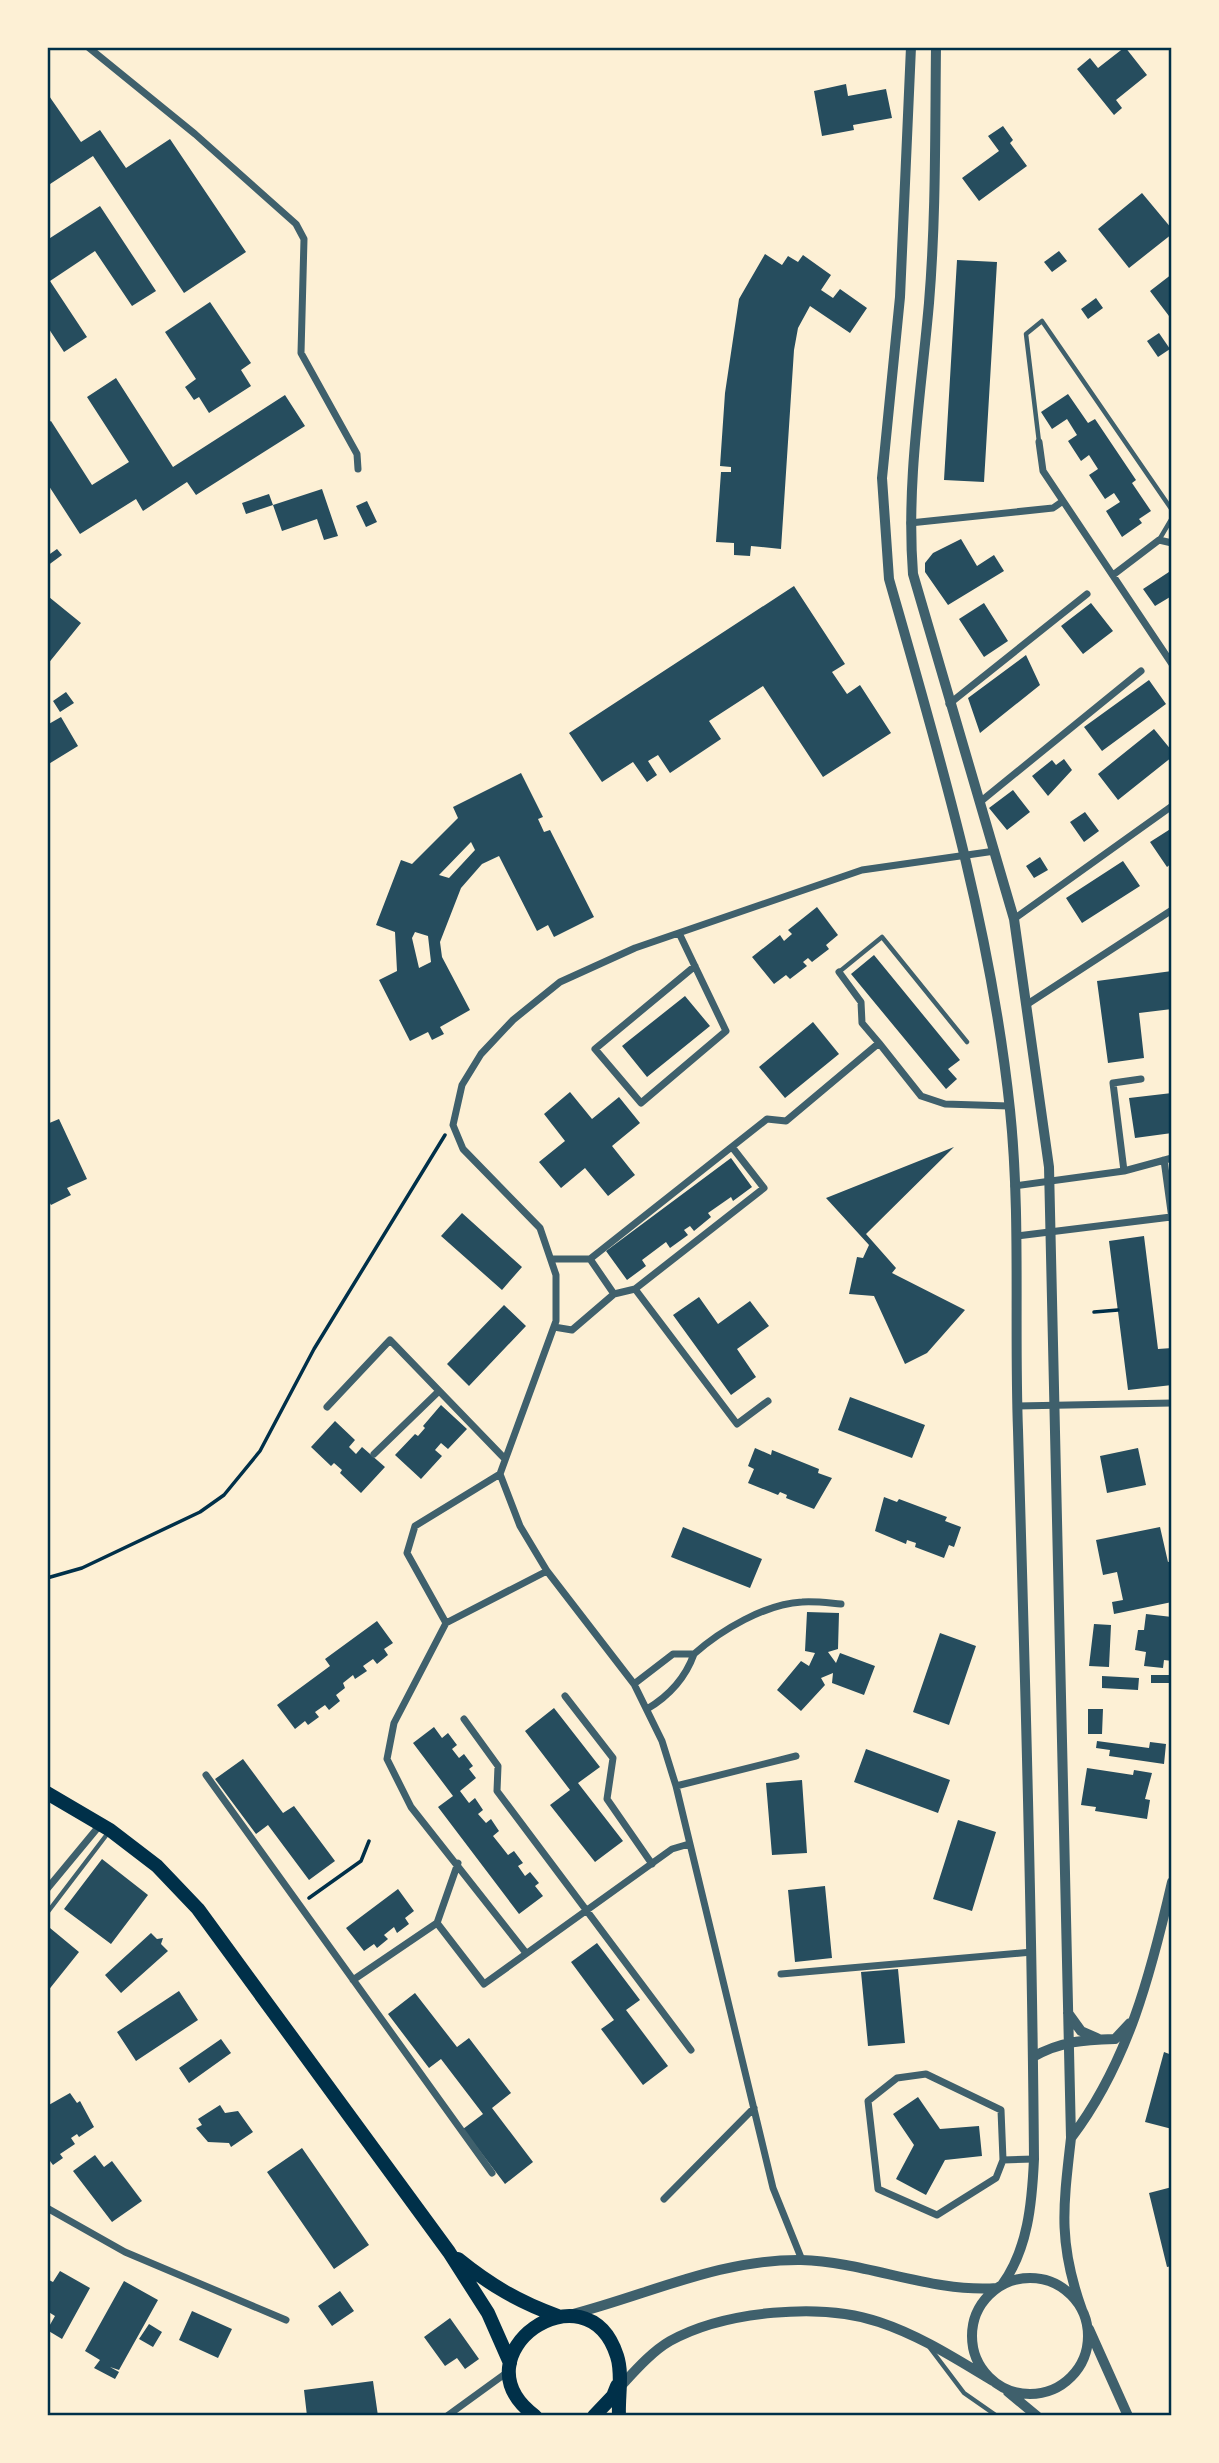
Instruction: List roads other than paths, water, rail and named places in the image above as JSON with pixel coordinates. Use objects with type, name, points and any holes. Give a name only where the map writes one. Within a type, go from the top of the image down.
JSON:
[{"type":"main road","points":[[47,1793],[105,1828],[157,1866],[198,1909],[449,2252],[488,2313],[510,2367],[518,2399],[535,2416]]},
{"type":"main road","points":[[449,2252],[499,2291],[517,2301],[563,2316],[585,2319],[600,2329],[612,2343],[618,2360],[619,2416]]},
{"type":"main road","points":[[510,2367],[519,2340],[527,2331],[547,2319],[563,2316]]},
{"type":"main road","points":[[594,2416],[617,2388]]},
{"type":"street","points":[[89,47],[195,134],[296,224],[304,239],[301,352],[357,454],[358,469]]},
{"type":"street","points":[[563,2316],[708,2270],[802,2260],[863,2268],[948,2286],[1000,2286],[1020,2279],[1039,2279],[1056,2284],[1071,2295],[1084,2316],[1088,2344],[1080,2366],[1065,2383],[1044,2393],[1022,2394],[997,2384],[979,2364],[972,2344],[973,2323],[982,2303],[1000,2286],[1016,2266],[1028,2222],[1034,2159],[1032,1952],[1017,1406],[1017,1236],[1009,1106],[990,978],[966,855],[889,579],[884,534],[882,478],[900,297],[911,47]]},
{"type":"street","points":[[936,47],[929,301],[911,478],[913,574],[1014,919],[1049,1182],[1071,2138],[1063,2236],[1069,2274],[1084,2316],[1128,2416]]},
{"type":"street","points":[[1039,442],[1043,471],[1172,664]]},
{"type":"street","points":[[911,523],[1053,508],[1063,501]]},
{"type":"street","points":[[1113,575],[1159,540],[1172,543]]},
{"type":"street","points":[[949,704],[1087,594]]},
{"type":"street","points":[[979,802],[1141,671]]},
{"type":"street","points":[[1014,919],[1172,806]]},
{"type":"street","points":[[802,2260],[773,2188],[663,1741],[634,1684],[547,1571],[520,1526],[500,1474],[554,1327],[556,1275],[540,1228],[463,1149],[453,1125],[462,1085],[481,1054],[513,1020],[560,982],[635,948],[862,870],[995,851]]},
{"type":"street","points":[[1027,1004],[1172,910]]},
{"type":"street","points":[[679,933],[695,966],[726,1031],[641,1103],[594,1049],[695,966]]},
{"type":"street","points":[[839,972],[861,1002],[862,1023],[921,1096],[945,1104],[1009,1106]]},
{"type":"street","points":[[551,1259],[590,1259],[767,1119],[786,1121],[879,1043]]},
{"type":"street","points":[[1124,1171],[1113,1083],[1141,1079]]},
{"type":"street","points":[[554,1327],[572,1330],[614,1294],[635,1289],[764,1188],[732,1147]]},
{"type":"street","points":[[1014,1186],[1124,1171],[1168,1159],[1172,1218],[1017,1236]]},
{"type":"street","points":[[590,1259],[614,1294]]},
{"type":"street","points":[[635,1289],[737,1424],[768,1401]]},
{"type":"street","points":[[327,1408],[390,1340],[505,1459]]},
{"type":"street","points":[[374,1454],[439,1391]]},
{"type":"street","points":[[1017,1406],[1172,1403]]},
{"type":"street","points":[[446,1623],[407,1552],[415,1526],[500,1474]]},
{"type":"street","points":[[526,1953],[458,1863],[411,1807],[387,1759],[394,1723],[446,1623],[547,1571]]},
{"type":"street","points":[[647,1709],[662,1700],[687,1674],[694,1654],[704,1645],[757,1614],[801,1602],[841,1604]]},
{"type":"street","points":[[634,1684],[673,1654],[694,1654]]},
{"type":"street","points":[[565,1696],[614,1758],[607,1799],[652,1864]]},
{"type":"street","points":[[464,1719],[498,1766],[497,1791],[691,2050]]},
{"type":"street","points":[[676,1786],[796,1756]]},
{"type":"street","points":[[206,1775],[492,2173]]},
{"type":"street","points":[[47,1889],[105,1828]]},
{"type":"street","points":[[437,1923],[484,1984],[672,1849],[690,1844]]},
{"type":"street","points":[[353,1980],[437,1923],[458,1863]]},
{"type":"street","points":[[1071,2138],[1094,2108],[1120,2060],[1155,1955],[1172,1882]]},
{"type":"street","points":[[781,1974],[1032,1952]]},
{"type":"street","points":[[1068,2013],[1081,2031],[1102,2040]]},
{"type":"street","points":[[1033,2057],[1054,2045],[1069,2041],[1115,2039],[1133,2018]]},
{"type":"street","points":[[926,2074],[1000,2110],[1003,2160],[996,2178],[937,2215],[878,2189],[868,2101],[897,2078],[926,2074]]},
{"type":"street","points":[[664,2199],[754,2108]]},
{"type":"street","points":[[1003,2160],[1034,2159]]},
{"type":"street","points":[[47,2208],[125,2252],[286,2320]]},
{"type":"street","points":[[617,2388],[669,2342],[708,2325],[793,2312],[835,2313],[877,2321],[923,2339],[997,2384],[1037,2416]]},
{"type":"street","points":[[447,2416],[510,2367]]},
{"type":"lane","points":[[1039,442],[1026,334],[1042,321],[1172,510]]},
{"type":"lane","points":[[1159,540],[1172,518]]},
{"type":"lane","points":[[839,972],[882,937],[967,1042]]},
{"type":"lane","points":[[47,1913],[105,1828]]},
{"type":"lane","points":[[923,2339],[964,2393],[997,2416]]}]
